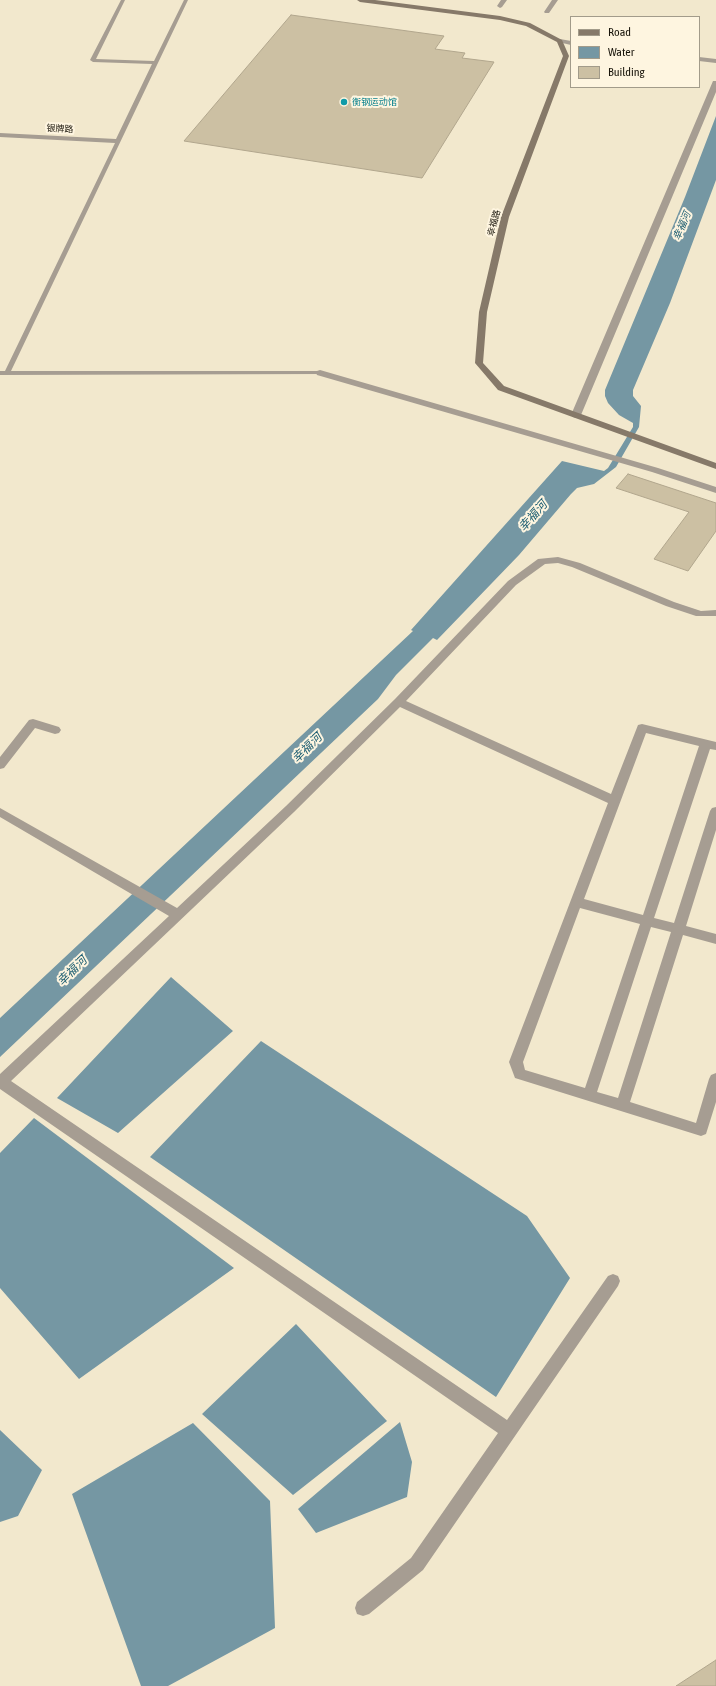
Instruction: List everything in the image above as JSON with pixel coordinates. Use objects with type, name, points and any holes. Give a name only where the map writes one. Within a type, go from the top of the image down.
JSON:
[{"type":"street","points":[[360,0],[500,18],[528,24],[560,41],[570,42]]},
{"type":"street","points":[[547,12],[556,0]]},
{"type":"street","name":"幸福路","points":[[560,41],[566,56],[505,217],[483,312],[479,363],[501,388],[716,466]]},
{"type":"street","points":[[700,59],[716,61]]},
{"type":"street","points":[[576,415],[716,83]]},
{"type":"street","points":[[320,373],[716,490]]},
{"type":"street","points":[[509,1432],[1,1083],[290,809],[398,702],[512,583],[542,561],[558,560],[576,565],[670,604],[700,614],[716,613]]},
{"type":"street","points":[[398,702],[615,801]]},
{"type":"street","points":[[0,765],[33,723],[55,730]]},
{"type":"street","points":[[589,1096],[647,921],[711,745],[642,728],[516,1062],[520,1074],[589,1096],[701,1130],[716,1078]]},
{"type":"street","points":[[622,1106],[716,811]]},
{"type":"street","points":[[0,812],[178,915]]},
{"type":"street","points":[[577,902],[716,939]]},
{"type":"street","points":[[362,1608],[417,1564],[613,1281]]},
{"type":"lane","points":[[123,0],[93,60],[156,63]]},
{"type":"lane","points":[[186,0],[3,373],[320,373]]},
{"type":"lane","name":"银牌路","points":[[0,135],[118,141]]},
{"type":"water","name":"幸福河","points":[[716,116],[716,180],[670,303],[633,390],[633,396],[641,406],[639,427],[616,467],[594,484],[577,488],[519,555],[437,640],[433,638],[396,675],[378,699],[0,1057],[0,1018],[413,631],[411,630],[562,461],[604,471],[608,468],[633,427],[633,423],[619,415],[608,403],[605,396],[605,390],[685,197]]},
{"type":"water","points":[[171,977],[233,1031],[118,1133],[57,1098]]},
{"type":"water","points":[[261,1041],[527,1216],[570,1278],[496,1397],[150,1157]]},
{"type":"water","points":[[34,1118],[234,1268],[79,1379],[0,1288],[0,1153]]},
{"type":"water","points":[[296,1324],[387,1421],[293,1495],[202,1414]]},
{"type":"water","points":[[400,1422],[412,1462],[407,1497],[316,1533],[298,1509]]},
{"type":"water","points":[[193,1423],[270,1501],[275,1628],[168,1686],[141,1686],[72,1494]]},
{"type":"water","points":[[0,1430],[42,1470],[18,1516],[0,1522]]},
{"type":"building","name":"衡钢运动馆","points":[[291,15],[444,36],[435,49],[465,53],[462,58],[494,62],[422,178],[184,141]]},
{"type":"building","points":[[628,474],[716,503],[716,531],[688,571],[654,559],[689,512],[616,488]]},
{"type":"building","points":[[716,1660],[716,1686],[676,1686]]},
{"type":"place","name":"衡钢运动馆","points":[[344,102]]}]
